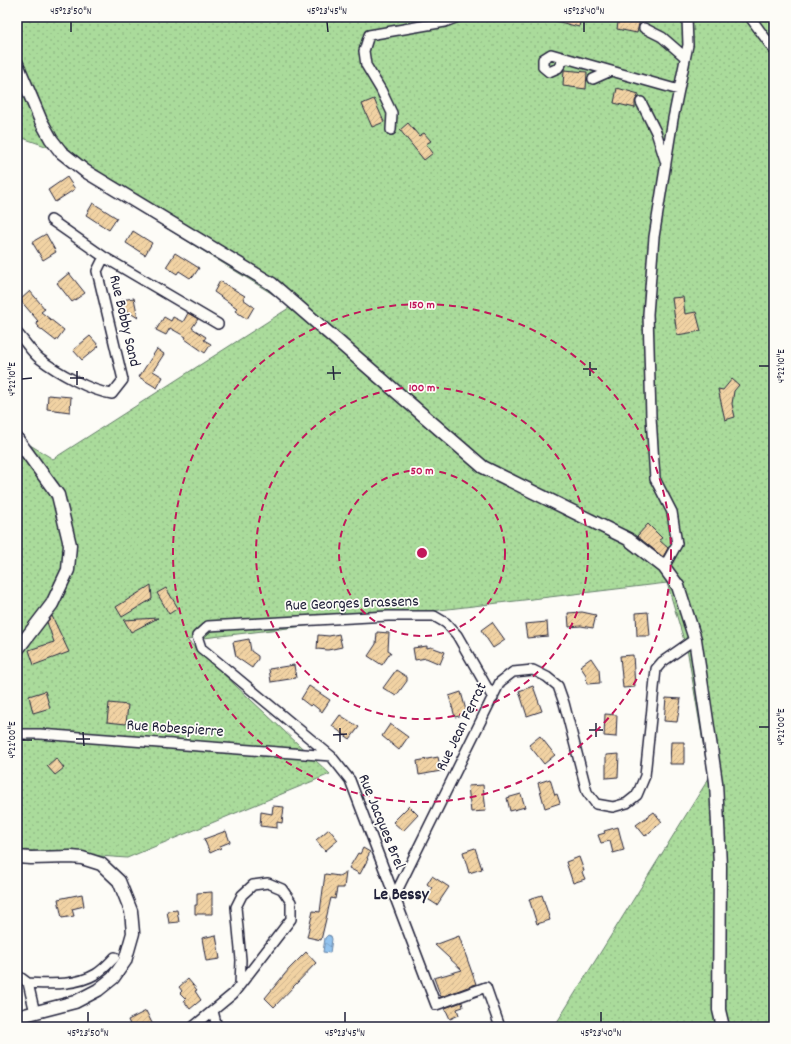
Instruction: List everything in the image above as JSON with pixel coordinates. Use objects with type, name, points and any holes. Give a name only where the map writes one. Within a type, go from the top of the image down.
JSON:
[{"type":"street","points":[[391,130],[392,113],[381,90],[366,65],[364,51],[369,36],[445,22],[458,17]]},
{"type":"street","points":[[664,567],[677,544],[672,512],[655,478],[651,417],[648,314],[654,237],[678,90],[688,45],[687,17]]},
{"type":"street","points":[[750,17],[774,50]]},
{"type":"street","points":[[644,28],[662,37],[685,57]]},
{"type":"street","points":[[565,58],[678,90]]},
{"type":"street","points":[[17,64],[41,121],[51,139],[61,152],[85,171],[272,284],[483,467],[628,539],[664,567],[678,586],[695,640],[716,782],[720,866],[719,1010],[723,1027]]},
{"type":"street","points":[[593,79],[611,71]]},
{"type":"street","points":[[640,102],[656,132],[666,163]]},
{"type":"street","name":"Rue Bobby Sand","points":[[51,220],[104,257],[218,324]]},
{"type":"street","name":"Rue Bobby Sand","points":[[17,333],[39,358],[60,372],[100,392],[112,394],[123,380],[97,271],[104,257]]},
{"type":"street","points":[[17,439],[58,495],[70,545],[68,570],[52,604],[17,650]]},
{"type":"street","name":"Rue Georges Brassens","points":[[197,636],[208,626],[388,616],[434,616],[446,623],[457,635],[493,698]]},
{"type":"street","name":"Rue Jacques Brel","points":[[197,636],[201,648],[331,756],[350,780],[436,1005],[486,987],[500,1027]]},
{"type":"street","name":"Rue Jean Ferrat","points":[[395,896],[500,682],[513,672],[533,670],[548,677],[558,686],[564,703],[587,792],[596,804],[613,807],[627,803],[637,795],[645,776],[656,669],[662,662],[695,640]]},
{"type":"street","name":"Rue Robespierre","points":[[17,734],[40,734],[331,756]]},
{"type":"street","points":[[17,857],[70,857],[82,858],[101,864],[119,881],[131,911],[133,933],[125,961],[113,978],[98,990],[75,1002],[35,1013],[17,1016]]},
{"type":"street","points":[[193,1027],[233,994],[240,985],[291,919],[291,902],[282,889],[268,883],[253,885],[242,895],[236,907],[241,960],[240,985]]},
{"type":"street","points":[[18,977],[28,983],[49,984],[77,982],[96,974],[115,957]]},
{"type":"street","points":[[28,983],[35,1013]]},
{"type":"street","points":[[213,1011],[217,1027]]},
{"type":"green space","points":[[17,17],[774,17],[774,1027],[554,1027],[709,778],[688,654],[667,583],[187,640],[330,774],[127,858],[17,850],[17,437],[53,459],[292,306],[71,169],[51,148],[17,136]]},
{"type":"water","points":[[328,935],[331,936],[332,939],[330,953],[323,952],[325,938]]},
{"type":"building","points":[[553,17],[581,17],[579,27],[552,20]]},
{"type":"building","points":[[619,17],[640,19],[637,33],[617,29]]},
{"type":"building","points":[[564,70],[587,72],[586,89],[563,86]]},
{"type":"building","points":[[617,88],[639,94],[635,101],[635,108],[614,103]]},
{"type":"building","points":[[374,99],[384,122],[372,127],[362,104]]},
{"type":"building","points":[[408,123],[419,136],[424,133],[431,141],[426,144],[433,153],[424,160],[400,130]]},
{"type":"building","points":[[67,177],[75,189],[55,202],[48,190]]},
{"type":"building","points":[[93,203],[117,218],[109,230],[86,215]]},
{"type":"building","points":[[133,231],[152,243],[145,255],[126,243]]},
{"type":"building","points":[[46,234],[56,252],[43,260],[32,242]]},
{"type":"building","points":[[175,253],[199,268],[193,277],[192,276],[190,278],[179,271],[177,274],[166,267]]},
{"type":"building","points":[[69,273],[85,293],[72,302],[57,283]]},
{"type":"building","points":[[220,281],[245,296],[243,299],[254,307],[247,319],[235,311],[237,308],[214,292]]},
{"type":"building","points":[[30,291],[45,309],[41,312],[64,330],[56,341],[38,327],[36,323],[38,321],[20,300]]},
{"type":"building","points":[[683,297],[685,314],[696,312],[701,331],[677,335],[672,298]]},
{"type":"building","points":[[134,298],[138,318],[122,308],[121,300]]},
{"type":"building","points":[[188,313],[198,319],[192,328],[206,337],[204,340],[211,344],[205,353],[185,339],[186,337],[170,328],[166,335],[156,330],[164,317],[171,321],[173,317],[183,322]]},
{"type":"building","points":[[90,336],[99,346],[82,360],[73,350]]},
{"type":"building","points":[[157,349],[164,354],[153,371],[163,377],[157,388],[139,377]]},
{"type":"building","points":[[732,379],[739,385],[734,391],[732,404],[735,417],[725,420],[718,389],[723,390]]},
{"type":"building","points":[[48,395],[71,397],[70,412],[47,409]]},
{"type":"building","points":[[648,524],[662,538],[659,540],[668,548],[663,557],[637,536]]},
{"type":"building","points":[[151,585],[152,599],[122,617],[116,607]]},
{"type":"building","points":[[166,588],[178,608],[169,614],[157,593]]},
{"type":"building","points":[[582,612],[596,615],[593,628],[581,626],[569,627],[568,613]]},
{"type":"building","points":[[648,612],[650,636],[637,636],[636,613]]},
{"type":"building","points":[[52,616],[69,652],[34,665],[29,650],[54,642],[47,622]]},
{"type":"building","points":[[158,618],[131,632],[124,620]]},
{"type":"building","points":[[492,622],[505,640],[493,648],[481,630]]},
{"type":"building","points":[[547,622],[548,636],[527,638],[525,624]]},
{"type":"building","points":[[377,632],[389,633],[388,650],[391,652],[382,665],[368,656],[376,644]]},
{"type":"building","points":[[339,634],[342,647],[328,650],[317,649],[318,635],[329,636]]},
{"type":"building","points":[[249,639],[251,651],[258,656],[258,659],[252,668],[236,657],[233,642]]},
{"type":"building","points":[[427,646],[427,648],[431,647],[445,652],[440,664],[426,658],[415,660],[413,648]]},
{"type":"building","points":[[633,655],[635,687],[623,688],[620,656]]},
{"type":"building","points":[[591,658],[599,670],[600,683],[587,684],[586,675],[580,666]]},
{"type":"building","points":[[294,665],[296,678],[271,682],[269,669]]},
{"type":"building","points":[[396,670],[407,677],[407,681],[396,696],[383,688]]},
{"type":"building","points":[[309,686],[330,700],[322,712],[312,704],[310,706],[301,699]]},
{"type":"building","points":[[533,686],[542,711],[527,716],[519,691]]},
{"type":"building","points":[[45,691],[50,708],[33,713],[29,696]]},
{"type":"building","points":[[461,692],[467,714],[455,717],[449,696]]},
{"type":"building","points":[[666,698],[681,699],[677,722],[664,721]]},
{"type":"building","points":[[109,703],[128,705],[126,724],[107,722]]},
{"type":"building","points":[[605,714],[617,715],[616,737],[604,736]]},
{"type":"building","points":[[340,715],[359,727],[350,739],[332,726]]},
{"type":"building","points":[[390,724],[408,737],[399,750],[382,736]]},
{"type":"building","points":[[540,736],[555,755],[544,764],[529,745]]},
{"type":"building","points":[[671,742],[684,742],[684,764],[670,764]]},
{"type":"building","points":[[619,754],[618,777],[606,778],[606,755]]},
{"type":"building","points":[[438,757],[441,771],[419,775],[417,761]]},
{"type":"building","points":[[56,758],[64,768],[55,775],[47,766]]},
{"type":"building","points":[[550,779],[555,795],[557,794],[560,803],[545,808],[538,783]]},
{"type":"building","points":[[483,785],[486,811],[471,812],[468,786]]},
{"type":"building","points":[[521,794],[525,807],[510,811],[507,798]]},
{"type":"building","points":[[273,806],[284,807],[282,823],[277,822],[277,828],[260,826],[261,812],[272,814]]},
{"type":"building","points":[[409,806],[418,815],[403,831],[393,822]]},
{"type":"building","points":[[654,812],[662,822],[645,836],[636,825]]},
{"type":"building","points":[[618,827],[624,850],[613,853],[610,841],[601,843],[598,835],[605,833],[604,831]]},
{"type":"building","points":[[329,829],[338,840],[325,851],[316,840]]},
{"type":"building","points":[[226,831],[230,842],[220,846],[221,848],[210,853],[204,839]]},
{"type":"building","points":[[363,848],[370,852],[360,874],[349,868],[358,853],[360,854]]},
{"type":"building","points":[[475,848],[482,869],[469,873],[463,852]]},
{"type":"building","points":[[579,857],[585,879],[573,883],[566,862]]},
{"type":"building","points":[[346,872],[344,888],[337,888],[335,899],[331,898],[321,940],[307,937],[313,911],[320,912],[325,874],[339,876]]},
{"type":"building","points":[[432,876],[449,887],[437,905],[426,898],[432,888],[427,884]]},
{"type":"building","points":[[212,892],[212,914],[195,914],[197,893]]},
{"type":"building","points":[[82,894],[84,906],[72,909],[74,916],[62,918],[58,899]]},
{"type":"building","points":[[542,895],[550,920],[537,924],[529,899]]},
{"type":"building","points":[[177,910],[179,922],[169,923],[167,911]]},
{"type":"building","points":[[216,935],[220,959],[206,961],[202,938]]},
{"type":"building","points":[[459,936],[476,984],[441,997],[434,978],[462,970],[435,945]]},
{"type":"building","points":[[306,952],[316,963],[274,1007],[265,998],[289,969]]},
{"type":"building","points":[[188,979],[197,990],[195,991],[201,1000],[190,1009],[184,1001],[186,999],[180,993],[182,991],[179,987]]},
{"type":"building","points":[[462,1002],[463,1007],[457,1009],[459,1015],[450,1019],[445,1008]]},
{"type":"building","points":[[146,1011],[154,1027],[131,1027],[128,1020]]},
{"type":"district","name":"Le Bessy","points":[[401,896]]}]
